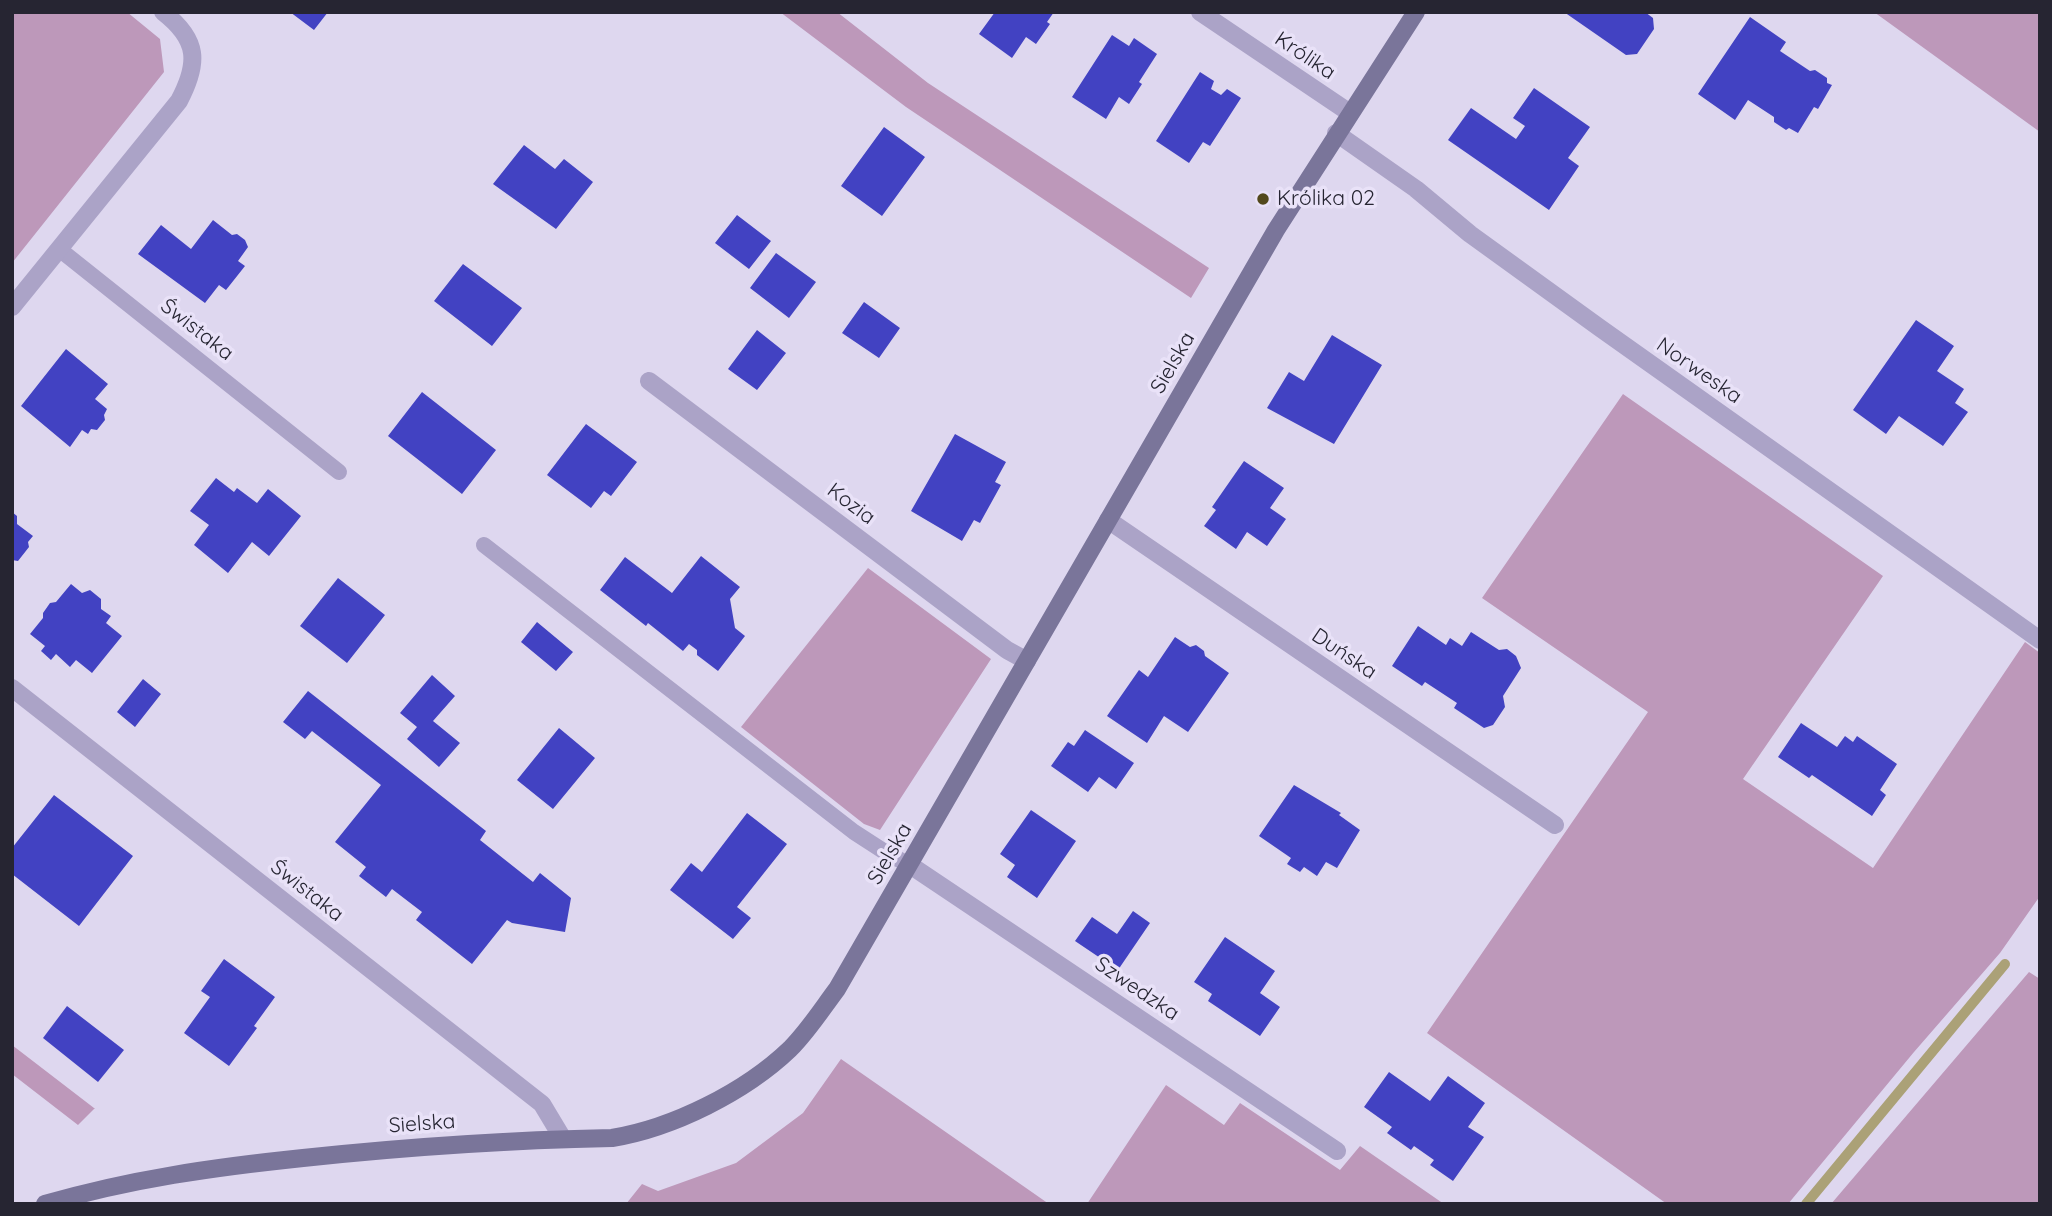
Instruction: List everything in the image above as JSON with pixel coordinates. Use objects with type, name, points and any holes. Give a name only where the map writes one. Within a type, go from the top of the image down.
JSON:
[{"type":"street","points":[[12,307],[179,101],[191,79],[194,61],[190,41],[163,12]]},
{"type":"street","name":"Królika","points":[[1200,12],[1350,113]]},
{"type":"street","name":"Sielska","points":[[46,1204],[144,1180],[217,1167],[391,1149],[612,1138],[664,1125],[734,1090],[789,1049],[837,989],[1276,230],[1416,12]]},
{"type":"street","name":"Norweska","points":[[1336,133],[1416,189],[1470,234],[1600,328],[2040,640]]},
{"type":"street","name":"Kozia","points":[[649,382],[1007,650],[1027,661]]},
{"type":"street","name":"Duńska","points":[[1108,520],[1555,825]]},
{"type":"street","name":"Świstaka","points":[[12,688],[542,1104],[563,1139]]},
{"type":"street","name":"Szwedzka","points":[[911,865],[1337,1150]]},
{"type":"lane","name":"Świstaka","points":[[59,249],[339,472]]},
{"type":"lane","points":[[484,545],[854,832],[911,865]]},
{"type":"shaded area","points":[[14,12],[127,12],[160,39],[164,72],[12,263],[12,15]]},
{"type":"shaded area","points":[[780,12],[837,12],[928,83],[1209,268],[1191,298],[906,107]]},
{"type":"shaded area","points":[[1874,12],[2040,12],[2040,132]]},
{"type":"shaded area","points":[[1623,394],[1883,576],[1743,779],[1873,868],[2025,642],[2040,653],[2040,896],[2000,953],[1788,1204],[1667,1204],[1427,1033],[1648,712],[1482,598]]},
{"type":"shaded area","points":[[868,568],[991,659],[880,830],[864,824],[741,727]]},
{"type":"shaded area","points":[[2029,972],[2040,979],[2040,1204],[1831,1204]]},
{"type":"shaded area","points":[[12,1045],[95,1108],[78,1125],[12,1074]]},
{"type":"shaded area","points":[[841,1059],[1049,1204],[626,1204],[642,1184],[658,1191],[736,1163],[803,1113]]},
{"type":"shaded area","points":[[1166,1085],[1224,1125],[1240,1103],[1340,1170],[1360,1146],[1444,1204],[1087,1204]]},
{"type":"building","points":[[290,12],[328,12],[314,30]]},
{"type":"building","points":[[995,12],[1054,12],[1047,22],[1050,24],[1036,44],[1026,37],[1012,58],[979,34]]},
{"type":"building","points":[[1564,12],[1645,12],[1653,18],[1654,29],[1637,54],[1626,55]]},
{"type":"building","points":[[1750,17],[1786,42],[1780,51],[1810,71],[1815,70],[1832,85],[1818,109],[1814,107],[1798,133],[1789,128],[1786,130],[1774,122],[1774,117],[1748,100],[1735,120],[1698,94]]},
{"type":"building","points":[[1112,35],[1129,46],[1134,38],[1157,54],[1129,104],[1119,97],[1106,119],[1072,97]]},
{"type":"building","points":[[1200,72],[1214,81],[1211,89],[1221,95],[1227,89],[1241,98],[1210,146],[1203,142],[1189,163],[1156,141]]},
{"type":"building","points":[[1534,88],[1590,127],[1568,158],[1579,166],[1549,210],[1448,140],[1471,108],[1516,139],[1525,126],[1513,118]]},
{"type":"building","points":[[884,127],[925,157],[882,216],[841,186]]},
{"type":"building","points":[[524,145],[555,169],[564,159],[593,182],[556,229],[493,184]]},
{"type":"building","points":[[737,215],[771,241],[749,269],[715,243]]},
{"type":"building","points":[[213,220],[232,235],[237,234],[245,240],[248,247],[238,261],[245,266],[226,290],[219,285],[205,303],[138,254],[161,225],[191,249]]},
{"type":"building","points":[[776,253],[816,282],[789,318],[750,288]]},
{"type":"building","points":[[463,264],[522,308],[492,346],[434,301]]},
{"type":"building","points":[[864,302],[900,328],[879,358],[842,333]]},
{"type":"building","points":[[1916,320],[1954,346],[1937,371],[1964,389],[1955,403],[1968,412],[1943,446],[1899,416],[1886,434],[1853,410]]},
{"type":"building","points":[[757,330],[786,353],[757,390],[728,369]]},
{"type":"building","points":[[1332,335],[1382,365],[1334,444],[1267,408],[1289,372],[1304,381]]},
{"type":"building","points":[[66,349],[108,384],[95,399],[107,409],[105,420],[97,430],[91,429],[88,434],[82,430],[70,447],[21,406]]},
{"type":"building","points":[[422,392],[496,450],[462,494],[388,436]]},
{"type":"building","points":[[586,424],[637,462],[611,496],[604,491],[591,508],[547,475]]},
{"type":"building","points":[[955,434],[1006,462],[995,482],[1001,485],[980,523],[974,520],[962,541],[911,511]]},
{"type":"building","points":[[1244,461],[1284,488],[1270,508],[1286,519],[1267,546],[1247,532],[1236,549],[1204,526],[1216,510],[1212,507]]},
{"type":"building","points":[[216,478],[234,492],[237,488],[257,503],[268,489],[301,516],[269,556],[252,542],[228,573],[194,545],[209,525],[190,511]]},
{"type":"building","points":[[12,512],[17,516],[17,524],[33,536],[28,542],[29,547],[18,561],[12,560]]},
{"type":"building","points":[[701,556],[740,587],[730,599],[735,628],[745,636],[718,671],[697,655],[697,650],[689,644],[683,651],[600,590],[625,557],[672,593]]},
{"type":"building","points":[[338,578],[385,615],[347,663],[300,626]]},
{"type":"building","points":[[71,584],[82,593],[90,590],[101,599],[101,609],[111,616],[106,623],[122,636],[92,673],[76,660],[70,667],[56,654],[51,660],[41,651],[45,646],[30,634],[43,618],[43,613],[50,603],[56,602]]},
{"type":"building","points":[[537,622],[573,652],[556,671],[521,642]]},
{"type":"building","points":[[1418,626],[1446,645],[1450,638],[1462,646],[1471,632],[1499,650],[1507,649],[1516,656],[1521,668],[1503,696],[1505,707],[1493,725],[1484,728],[1454,708],[1457,703],[1425,682],[1422,686],[1392,666]]},
{"type":"building","points":[[1175,637],[1190,647],[1196,645],[1204,651],[1205,656],[1229,673],[1188,732],[1164,716],[1147,743],[1107,716],[1139,670],[1148,677]]},
{"type":"building","points":[[432,675],[455,696],[433,721],[460,743],[439,767],[407,739],[417,727],[400,713]]},
{"type":"building","points":[[143,679],[161,694],[135,727],[117,712]]},
{"type":"building","points":[[308,691],[486,831],[480,840],[533,882],[540,873],[571,898],[565,932],[507,920],[472,964],[416,920],[422,912],[392,889],[386,897],[359,876],[366,867],[335,842],[381,785],[312,731],[305,739],[283,722]]},
{"type":"building","points":[[1801,723],[1837,747],[1845,736],[1853,742],[1857,736],[1897,764],[1880,790],[1886,795],[1872,816],[1812,775],[1809,778],[1778,757]]},
{"type":"building","points":[[559,728],[595,758],[553,809],[517,780]]},
{"type":"building","points":[[1085,730],[1134,763],[1116,789],[1099,777],[1088,792],[1051,766],[1068,742],[1074,746]]},
{"type":"building","points":[[1294,785],[1341,813],[1339,815],[1360,830],[1337,868],[1326,862],[1317,876],[1304,867],[1300,872],[1287,864],[1291,858],[1259,836]]},
{"type":"building","points":[[54,795],[133,856],[79,926],[12,874],[12,848]]},
{"type":"building","points":[[1031,810],[1076,841],[1037,898],[1007,877],[1015,865],[1000,854]]},
{"type":"building","points":[[747,813],[787,844],[737,907],[751,918],[733,939],[670,890],[691,863],[702,872]]},
{"type":"building","points":[[1133,911],[1150,923],[1118,970],[1075,941],[1092,917],[1117,934]]},
{"type":"building","points":[[1225,937],[1275,971],[1260,993],[1280,1007],[1260,1036],[1208,1001],[1212,994],[1194,982]]},
{"type":"building","points":[[224,959],[275,997],[254,1026],[257,1028],[229,1066],[184,1033],[210,997],[201,991]]},
{"type":"building","points":[[67,1006],[124,1050],[98,1082],[43,1038]]},
{"type":"building","points":[[1389,1072],[1430,1101],[1448,1076],[1485,1103],[1468,1127],[1484,1137],[1453,1181],[1430,1165],[1434,1160],[1414,1146],[1411,1150],[1387,1133],[1392,1127],[1364,1107]]},
{"type":"waterway","points":[[1806,1204],[2005,964]]},
{"type":"place","name":"Królika 02","points":[[1263,199]]}]
